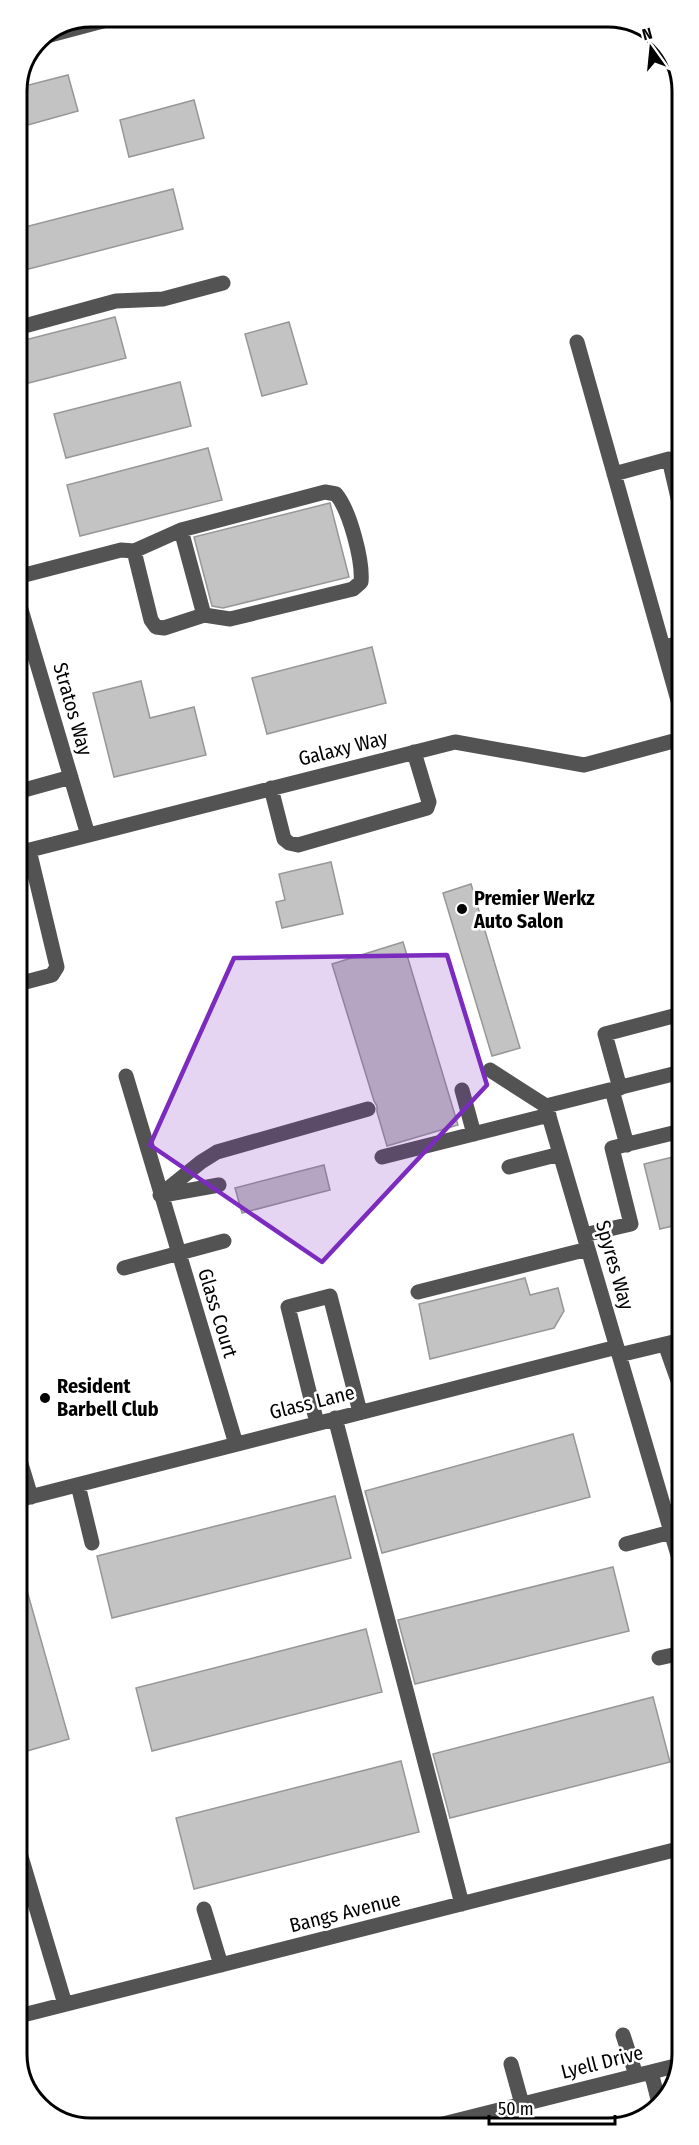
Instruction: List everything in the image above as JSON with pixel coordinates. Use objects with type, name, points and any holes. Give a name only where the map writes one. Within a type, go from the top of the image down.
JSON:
[{"type":"street","points":[[27,325],[116,301],[163,299],[223,283]]},
{"type":"street","points":[[577,342],[672,677]]},
{"type":"street","points":[[614,474],[672,458]]},
{"type":"street","points":[[27,574],[121,550],[134,551],[181,530],[325,492],[336,494],[345,504],[362,569],[360,582],[353,589],[230,619],[204,615],[164,628],[156,627],[152,620],[134,551]]},
{"type":"street","points":[[181,530],[204,615]]},
{"type":"street","points":[[664,647],[672,645]]},
{"type":"street","name":"Stratos Way","points":[[27,646],[88,835]]},
{"type":"street","name":"Galaxy Way","points":[[27,851],[455,742],[584,765],[672,741]]},
{"type":"street","points":[[271,788],[285,839],[289,843],[298,845],[427,808],[429,802],[414,752]]},
{"type":"street","points":[[27,789],[70,777]]},
{"type":"street","points":[[27,866],[57,967],[52,975],[27,982]]},
{"type":"street","points":[[627,1145],[605,1034],[672,1016]]},
{"type":"street","points":[[490,1070],[548,1111]]},
{"type":"street","points":[[382,1158],[474,1134],[616,1089],[672,1074]]},
{"type":"street","name":"Glass Court","points":[[126,1076],[236,1444]]},
{"type":"street","points":[[462,1090],[474,1134]]},
{"type":"street","points":[[160,1195],[201,1162],[218,1152],[368,1109]]},
{"type":"street","name":"Spyres Way","points":[[548,1111],[672,1535]]},
{"type":"street","points":[[418,1292],[586,1242],[631,1224],[612,1148],[672,1133]]},
{"type":"street","points":[[509,1167],[560,1154]]},
{"type":"street","points":[[160,1195],[219,1185]]},
{"type":"street","points":[[124,1268],[224,1241]]},
{"type":"street","points":[[317,1423],[288,1307],[330,1296],[360,1412]]},
{"type":"street","name":"Glass Lane","points":[[27,1498],[335,1418],[618,1351],[672,1342]]},
{"type":"street","points":[[665,1344],[672,1364]]},
{"type":"street","points":[[335,1418],[462,1904]]},
{"type":"street","points":[[78,1485],[92,1543]]},
{"type":"street","points":[[626,1544],[671,1532]]},
{"type":"street","points":[[659,1658],[672,1655]]},
{"type":"street","name":"Bangs Avenue","points":[[27,2014],[672,1851]]},
{"type":"street","points":[[27,1877],[65,2004]]},
{"type":"street","points":[[204,1909],[221,1965]]},
{"type":"street","points":[[623,2035],[636,2075]]},
{"type":"street","points":[[511,2064],[522,2104]]},
{"type":"street","name":"Lyell Drive","points":[[467,2118],[671,2067]]},
{"type":"street","points":[[651,2072],[657,2095]]},
{"type":"highlighted area","points":[[447,955],[487,1085],[322,1262],[150,1145],[234,958]]},
{"type":"building","points":[[68,75],[78,111],[27,125],[28,85]]},
{"type":"building","points":[[194,100],[204,138],[129,157],[120,120]]},
{"type":"building","points":[[173,189],[183,229],[27,269],[27,226]]},
{"type":"building","points":[[115,317],[126,358],[27,383],[27,339]]},
{"type":"building","points":[[289,322],[307,384],[262,396],[245,334]]},
{"type":"building","points":[[180,382],[191,426],[66,458],[54,414]]},
{"type":"building","points":[[208,448],[222,500],[80,536],[67,485]]},
{"type":"building","points":[[330,503],[349,577],[223,608],[212,606],[194,537]]},
{"type":"building","points":[[372,647],[386,703],[267,734],[252,678]]},
{"type":"building","points":[[141,681],[150,718],[194,707],[206,755],[114,777],[93,693]]},
{"type":"building","points":[[331,862],[343,914],[282,928],[276,902],[285,900],[279,874]]},
{"type":"building","points":[[471,884],[520,1048],[492,1056],[443,893]]},
{"type":"building","points":[[403,942],[458,1125],[387,1146],[377,1106],[332,964]]},
{"type":"building","points":[[672,1157],[672,1226],[660,1229],[644,1164]]},
{"type":"building","points":[[324,1165],[330,1190],[242,1213],[235,1188]]},
{"type":"building","points":[[525,1278],[530,1295],[558,1288],[564,1311],[554,1328],[430,1359],[419,1304]]},
{"type":"building","points":[[573,1434],[590,1497],[382,1553],[365,1491]]},
{"type":"building","points":[[335,1496],[351,1558],[112,1618],[97,1556]]},
{"type":"building","points":[[613,1567],[629,1631],[415,1684],[398,1620]]},
{"type":"building","points":[[27,1591],[69,1739],[27,1751]]},
{"type":"building","points":[[366,1629],[382,1692],[152,1751],[136,1688]]},
{"type":"building","points":[[653,1697],[670,1762],[450,1818],[433,1754]]},
{"type":"building","points":[[401,1761],[419,1832],[194,1889],[176,1818]]},
{"type":"place","name":"Premier Werkz Auto Salon","points":[[462,909]]},
{"type":"place","name":"Resident Barbell Club","points":[[45,1398]]}]
